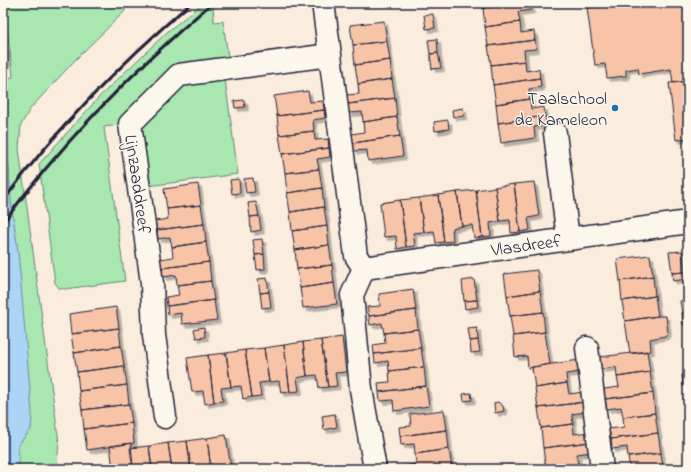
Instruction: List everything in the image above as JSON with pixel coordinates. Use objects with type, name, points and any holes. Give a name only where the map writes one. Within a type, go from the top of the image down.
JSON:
[{"type":"street","points":[[323,3],[356,256],[364,268],[352,295],[361,389],[375,469]]},
{"type":"street","name":"Lijnzaaddreef","points":[[165,417],[154,335],[152,283],[130,124],[179,75],[330,55]]},
{"type":"street","points":[[555,133],[568,239]]},
{"type":"street","name":"Vlasdreef","points":[[364,268],[688,222]]},
{"type":"street","points":[[587,348],[602,469]]},
{"type":"green space","points":[[4,3],[124,3],[125,11],[76,59],[30,109],[21,125],[19,149],[59,442],[57,464],[53,469],[19,469],[18,445],[31,429],[18,251],[11,204],[5,106],[3,104],[3,78],[13,77]]},
{"type":"green space","points":[[203,3],[213,3],[214,22],[223,21],[228,57],[174,65],[121,118],[120,125],[104,127],[125,281],[65,289],[59,288],[55,283],[39,164],[100,96],[167,32]]},
{"type":"green space","points":[[225,79],[238,174],[148,186],[141,133],[142,128],[184,85]]},
{"type":"water","points":[[3,104],[5,106],[11,204],[18,251],[32,413],[31,429],[18,445],[19,469],[3,469]]},
{"type":"building","points":[[482,3],[520,3],[483,8]]},
{"type":"building","points":[[530,3],[531,10],[518,12],[520,22],[485,27],[483,8]]},
{"type":"building","points":[[615,3],[688,3],[688,81],[673,83],[671,69],[639,74],[638,68],[626,70],[626,76],[607,78],[605,64],[595,65],[587,8]]},
{"type":"building","points":[[433,14],[435,28],[426,29],[424,15]]},
{"type":"building","points":[[384,21],[387,41],[353,45],[350,25]]},
{"type":"building","points":[[520,22],[521,33],[534,31],[535,40],[488,46],[485,27]]},
{"type":"building","points":[[437,39],[438,53],[430,54],[428,40]]},
{"type":"building","points":[[535,40],[536,49],[524,50],[525,61],[491,65],[488,46]]},
{"type":"building","points":[[387,41],[390,60],[355,65],[353,45]]},
{"type":"building","points":[[6,48],[7,63],[3,64],[3,49]]},
{"type":"building","points":[[438,53],[441,68],[432,69],[430,54]]},
{"type":"building","points":[[390,60],[392,79],[358,84],[355,65]]},
{"type":"building","points":[[525,61],[526,71],[539,69],[540,78],[493,85],[491,65]]},
{"type":"building","points":[[540,78],[541,87],[529,89],[530,99],[496,104],[493,85]]},
{"type":"building","points":[[392,79],[395,98],[348,104],[346,95],[359,94],[358,84]]},
{"type":"building","points":[[688,81],[688,138],[676,140],[669,83]]},
{"type":"building","points":[[308,91],[310,102],[323,101],[324,110],[277,116],[274,96]]},
{"type":"building","points":[[395,98],[397,117],[363,122],[362,112],[349,113],[348,104]]},
{"type":"building","points":[[530,99],[531,109],[544,107],[545,116],[498,123],[496,104]]},
{"type":"building","points":[[244,100],[245,107],[235,108],[234,101]]},
{"type":"building","points":[[463,108],[464,116],[453,117],[452,110]]},
{"type":"building","points":[[324,110],[325,118],[313,120],[314,131],[279,135],[277,116]]},
{"type":"building","points":[[545,116],[547,125],[534,127],[535,138],[501,143],[498,123]]},
{"type":"building","points":[[397,117],[400,136],[353,143],[352,134],[364,132],[363,122]]},
{"type":"building","points":[[448,120],[449,129],[435,131],[434,122]]},
{"type":"building","points":[[314,131],[315,140],[328,139],[329,148],[282,154],[279,135]]},
{"type":"building","points":[[400,136],[403,156],[368,161],[367,150],[354,151],[353,143]]},
{"type":"building","points":[[329,148],[330,157],[317,159],[319,169],[285,173],[282,154]]},
{"type":"building","points":[[319,169],[322,188],[287,193],[285,173]]},
{"type":"building","points":[[253,178],[255,192],[246,193],[244,179]]},
{"type":"building","points":[[239,179],[240,193],[232,194],[230,180]]},
{"type":"building","points":[[534,182],[539,216],[528,218],[530,230],[520,232],[514,184]]},
{"type":"building","points":[[198,184],[201,205],[167,209],[164,189]]},
{"type":"building","points":[[514,184],[520,232],[511,233],[510,220],[500,221],[495,187]]},
{"type":"building","points":[[495,187],[500,221],[490,223],[491,236],[482,237],[476,190]]},
{"type":"building","points":[[322,188],[324,207],[290,212],[287,193]]},
{"type":"building","points":[[476,190],[482,237],[474,238],[472,225],[462,226],[457,192]]},
{"type":"building","points":[[457,192],[462,226],[452,228],[453,241],[444,242],[438,195]]},
{"type":"building","points":[[438,195],[444,242],[436,243],[434,231],[424,232],[419,198]]},
{"type":"building","points":[[419,198],[424,232],[413,233],[415,246],[406,247],[400,200]]},
{"type":"building","points":[[400,200],[406,247],[397,249],[396,236],[384,237],[380,203]]},
{"type":"building","points":[[256,202],[259,216],[250,217],[248,203]]},
{"type":"building","points":[[201,205],[204,224],[157,230],[155,221],[168,219],[167,209]]},
{"type":"building","points":[[324,207],[327,226],[292,231],[290,212]]},
{"type":"building","points":[[259,216],[261,230],[251,232],[250,217]]},
{"type":"building","points":[[204,224],[206,242],[172,247],[170,237],[158,239],[157,230]]},
{"type":"building","points":[[327,226],[329,245],[295,250],[292,231]]},
{"type":"building","points":[[262,239],[264,254],[255,255],[253,240]]},
{"type":"building","points":[[206,242],[209,262],[162,268],[160,259],[173,257],[172,247]]},
{"type":"building","points":[[329,245],[332,265],[297,269],[295,250]]},
{"type":"building","points":[[682,251],[685,272],[672,273],[669,252]]},
{"type":"building","points":[[264,254],[265,269],[257,270],[255,255]]},
{"type":"building","points":[[650,255],[653,276],[620,281],[617,259]]},
{"type":"building","points":[[209,262],[211,281],[177,285],[176,275],[163,277],[162,268]]},
{"type":"building","points":[[332,265],[334,283],[300,288],[297,269]]},
{"type":"building","points":[[537,270],[540,291],[507,296],[504,274]]},
{"type":"building","points":[[685,272],[686,279],[673,281],[672,273]]},
{"type":"building","points":[[653,276],[655,296],[622,301],[620,281]]},
{"type":"building","points":[[267,278],[269,292],[260,293],[258,279]]},
{"type":"building","points":[[474,279],[477,300],[464,301],[462,281]]},
{"type":"building","points":[[211,281],[214,300],[167,306],[166,297],[179,295],[177,285]]},
{"type":"building","points":[[334,283],[337,304],[303,308],[300,288]]},
{"type":"building","points":[[413,289],[416,310],[369,316],[367,307],[380,306],[379,294]]},
{"type":"building","points":[[540,291],[543,312],[510,316],[507,296]]},
{"type":"building","points":[[269,292],[271,307],[262,308],[260,293]]},
{"type":"building","points":[[655,296],[658,316],[625,321],[622,301]]},
{"type":"building","points":[[214,300],[217,320],[182,324],[181,313],[168,315],[167,306]]},
{"type":"building","points":[[477,300],[478,307],[465,309],[464,301]]},
{"type":"building","points":[[688,300],[688,312],[682,313],[680,301]]},
{"type":"building","points":[[116,307],[119,328],[71,334],[69,314]]},
{"type":"building","points":[[416,310],[418,329],[384,333],[382,323],[370,325],[369,316]]},
{"type":"building","points":[[543,312],[545,332],[513,336],[510,316]]},
{"type":"building","points":[[688,312],[688,324],[683,325],[682,313]]},
{"type":"building","points":[[666,316],[668,333],[665,336],[650,339],[651,351],[630,354],[625,321]]},
{"type":"building","points":[[204,327],[205,337],[196,338],[194,329]]},
{"type":"building","points":[[119,328],[121,346],[74,353],[71,334]]},
{"type":"building","points":[[477,328],[478,340],[470,341],[468,329]]},
{"type":"building","points":[[418,329],[421,348],[374,354],[373,345],[385,343],[384,333]]},
{"type":"building","points":[[545,332],[550,364],[528,368],[527,356],[515,357],[513,336]]},
{"type":"building","points":[[342,337],[346,372],[335,373],[337,386],[328,387],[321,340]]},
{"type":"building","points":[[321,340],[328,387],[319,388],[317,375],[307,376],[303,342]]},
{"type":"building","points":[[478,340],[480,352],[471,353],[470,341]]},
{"type":"building","points":[[303,342],[307,376],[297,378],[299,391],[290,392],[284,345]]},
{"type":"building","points":[[284,345],[290,392],[281,393],[279,381],[269,382],[264,348]]},
{"type":"building","points":[[121,346],[124,366],[77,372],[74,353]]},
{"type":"building","points":[[264,348],[269,382],[259,383],[261,396],[252,397],[245,350]]},
{"type":"building","points":[[421,348],[424,367],[389,371],[388,361],[375,363],[374,354]]},
{"type":"building","points":[[245,350],[252,397],[243,399],[241,386],[231,387],[226,353]]},
{"type":"building","points":[[647,351],[650,372],[617,377],[616,367],[601,369],[600,357]]},
{"type":"building","points":[[226,353],[231,387],[221,388],[223,401],[214,402],[208,355]]},
{"type":"building","points":[[208,355],[214,402],[205,404],[203,391],[192,392],[187,358]]},
{"type":"building","points":[[579,360],[581,372],[566,374],[567,383],[535,388],[532,367]]},
{"type":"building","points":[[124,366],[127,385],[79,391],[77,372]]},
{"type":"building","points":[[424,367],[426,386],[379,392],[378,383],[390,382],[389,371]]},
{"type":"building","points":[[650,372],[653,393],[605,399],[604,389],[619,387],[617,377]]},
{"type":"building","points":[[688,374],[688,386],[683,386],[682,375]]},
{"type":"building","points":[[567,383],[569,394],[584,392],[585,402],[538,408],[535,388]]},
{"type":"building","points":[[127,385],[129,404],[82,410],[79,391]]},
{"type":"building","points":[[426,386],[429,406],[394,411],[393,400],[380,401],[379,392]]},
{"type":"building","points":[[471,393],[472,400],[464,401],[463,394]]},
{"type":"building","points":[[653,393],[655,413],[623,417],[621,407],[607,409],[605,399]]},
{"type":"building","points":[[688,396],[688,408],[684,409],[683,397]]},
{"type":"building","points":[[498,402],[503,406],[504,411],[495,413],[494,403]]},
{"type":"building","points":[[585,402],[586,412],[572,414],[573,424],[541,428],[538,408]]},
{"type":"building","points":[[129,404],[132,423],[84,429],[82,410]]},
{"type":"building","points":[[444,410],[447,430],[400,436],[399,427],[411,426],[410,414]]},
{"type":"building","points":[[655,413],[658,433],[611,439],[609,429],[624,427],[623,417]]},
{"type":"building","points":[[335,414],[337,427],[324,430],[322,416]]},
{"type":"building","points":[[132,423],[134,443],[87,450],[84,429]]},
{"type":"building","points":[[573,424],[574,434],[589,432],[590,442],[543,448],[541,428]]},
{"type":"building","points":[[447,430],[449,449],[415,454],[414,444],[401,445],[400,436]]},
{"type":"building","points":[[688,430],[688,440],[685,440],[684,431]]},
{"type":"building","points":[[658,433],[661,453],[628,457],[627,447],[612,449],[611,439]]},
{"type":"building","points":[[226,435],[231,469],[211,469],[207,438]]},
{"type":"building","points":[[207,438],[211,469],[191,469],[187,441]]},
{"type":"building","points":[[187,441],[191,469],[172,469],[168,443]]},
{"type":"building","points":[[590,442],[592,452],[577,454],[578,464],[546,469],[543,448]]},
{"type":"building","points":[[131,443],[133,469],[113,469],[110,446]]},
{"type":"building","points":[[168,443],[172,469],[152,469],[149,446]]},
{"type":"building","points":[[149,446],[152,469],[133,469],[130,448]]},
{"type":"building","points":[[449,449],[452,468],[404,469],[404,466],[416,464],[415,454]]},
{"type":"building","points":[[661,453],[663,469],[619,469],[630,468],[628,457]]},
{"type":"building","points":[[578,464],[579,469],[546,469]]},
{"type":"building","points":[[512,465],[513,469],[503,469],[502,466]]},
{"type":"railway","points":[[3,201],[45,148],[91,97],[115,72],[191,3]]},
{"type":"railway","points":[[3,223],[50,163],[101,107],[155,54],[212,3]]},
{"type":"place","name":"Taalschool de Kameleon","points":[[615,108]]}]
